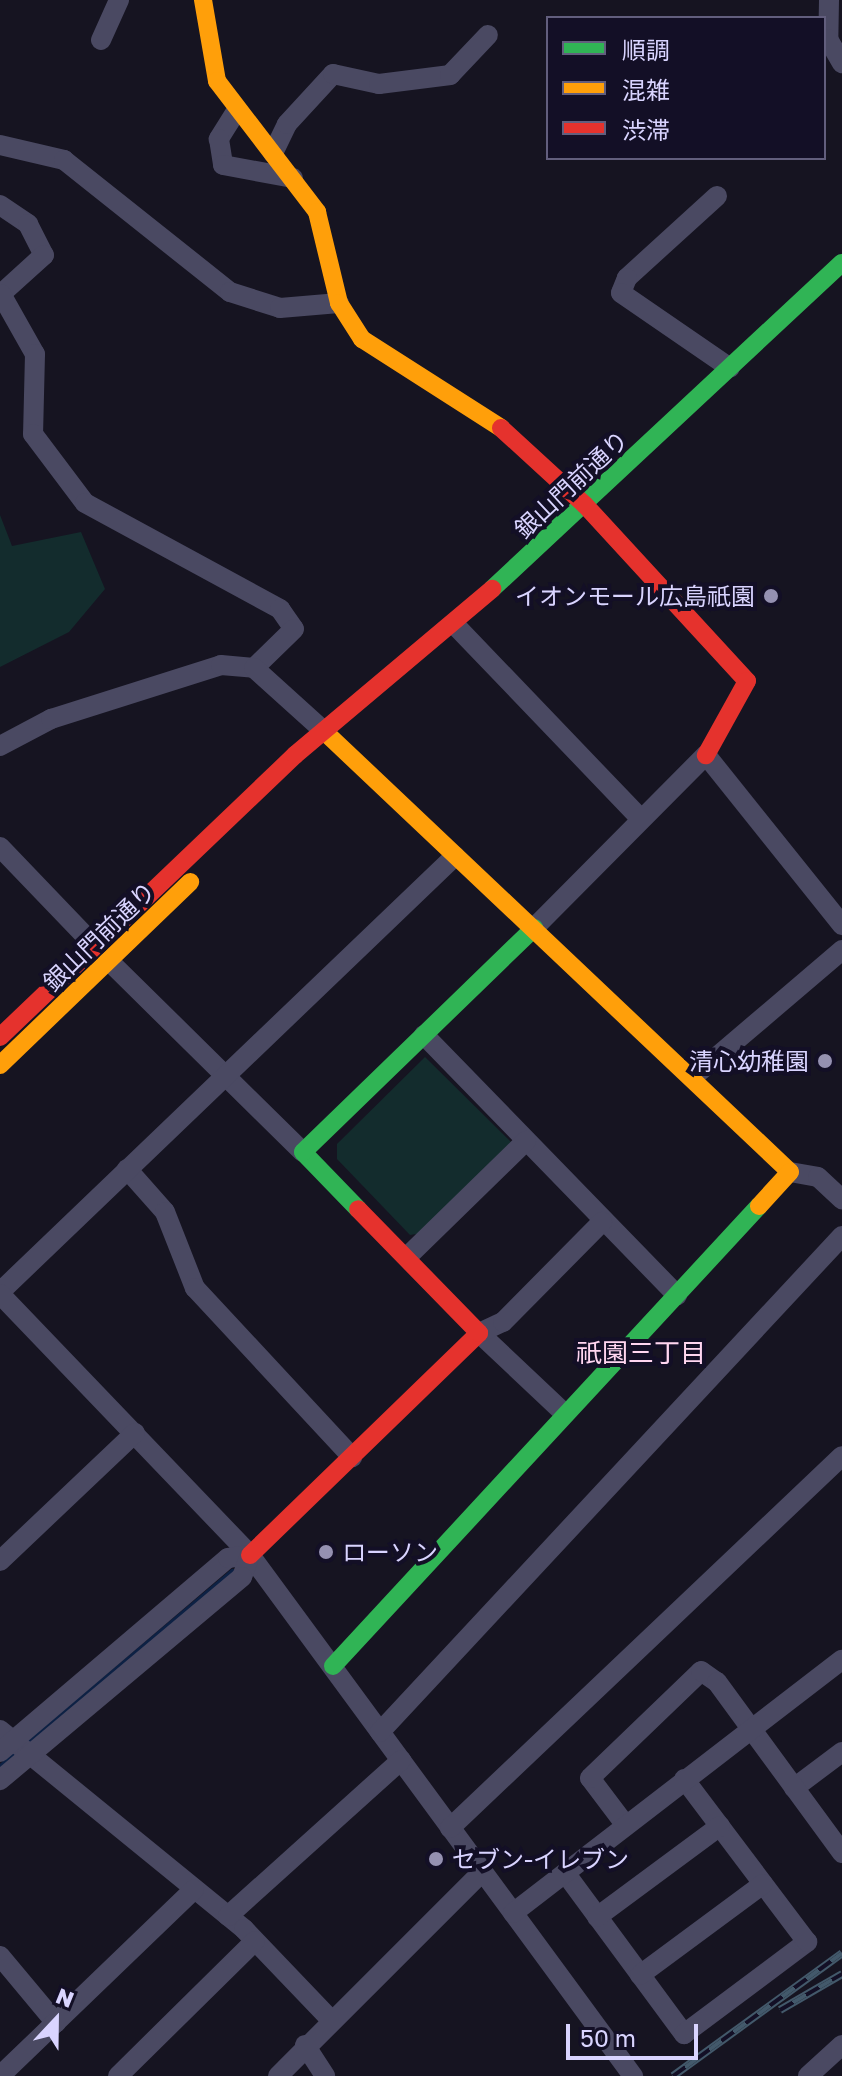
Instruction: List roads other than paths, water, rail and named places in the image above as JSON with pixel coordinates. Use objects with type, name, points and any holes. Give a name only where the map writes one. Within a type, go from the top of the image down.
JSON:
[{"type":"street","points":[[101,40],[119,0]]},
{"type":"street","points":[[203,0],[217,81],[235,113],[297,178],[317,212],[339,303],[362,339],[479,408],[585,505],[747,681],[706,755],[639,817],[534,928],[303,1152]]},
{"type":"street","points":[[829,0],[828,39],[842,63]]},
{"type":"street","points":[[273,153],[287,124],[333,74],[379,84],[450,75],[488,35]]},
{"type":"street","points":[[235,113],[219,139],[223,165],[297,178]]},
{"type":"street","points":[[0,145],[64,160],[230,292],[280,308],[339,303]]},
{"type":"street","points":[[717,196],[621,293],[730,368]]},
{"type":"street","points":[[0,205],[28,224],[44,255],[1,294],[35,354],[33,434],[85,503],[280,609],[294,629],[254,668]]},
{"type":"street","name":"銀山門前通り","points":[[0,1037],[295,755],[327,734],[454,624],[842,263]]},
{"type":"street","points":[[454,624],[639,817]]},
{"type":"street","points":[[0,746],[51,719],[221,665],[254,668],[693,1077],[790,1172],[818,1177],[842,1199]]},
{"type":"street","name":"銀山門前通り","points":[[0,1065],[307,768],[327,734]]},
{"type":"street","points":[[706,755],[842,925]]},
{"type":"street","points":[[1,851],[94,945]]},
{"type":"street","points":[[455,856],[0,1293],[250,1555],[633,2076]]},
{"type":"street","points":[[693,1077],[842,950]]},
{"type":"street","points":[[109,961],[223,1077],[408,1256],[479,1333],[564,1413]]},
{"type":"street","points":[[424,1035],[602,1222],[677,1295]]},
{"type":"street","points":[[408,1256],[526,1141]]},
{"type":"street","points":[[127,1169],[165,1212],[195,1288],[352,1457]]},
{"type":"street","points":[[333,1666],[790,1172]]},
{"type":"street","points":[[0,1780],[242,1577],[250,1555],[479,1333],[503,1322],[602,1222]]},
{"type":"street","points":[[380,1732],[842,1236]]},
{"type":"street","points":[[0,1561],[135,1433]]},
{"type":"street","points":[[450,1828],[842,1456]]},
{"type":"street","points":[[250,1555],[228,1558],[4,1741],[228,1916],[329,2018]]},
{"type":"street","points":[[513,1913],[566,1874],[624,1823],[842,1660]]},
{"type":"street","points":[[624,1823],[590,1778],[701,1671],[717,1682],[749,1730],[840,1847]]},
{"type":"street","points":[[794,1788],[842,1752]]},
{"type":"street","points":[[228,1916],[401,1760]]},
{"type":"street","points":[[566,1874],[684,2034],[807,1942],[684,1779]]},
{"type":"street","points":[[597,1917],[720,1826]]},
{"type":"street","points":[[278,2076],[329,2018],[482,1872]]},
{"type":"street","points":[[640,1975],[763,1884]]},
{"type":"street","points":[[0,2076],[194,1889]]},
{"type":"street","points":[[118,2076],[255,1941]]},
{"type":"street","points":[[0,1956],[56,2023]]},
{"type":"street","points":[[305,2045],[325,2076]]},
{"type":"street","points":[[808,2076],[842,2045]]},
{"type":"waterway","points":[[24,1746],[232,1571]]},
{"type":"waterway","points":[[0,1766],[17,1752]]},
{"type":"railway","points":[[673,2076],[842,1953]]},
{"type":"railway","points":[[780,2010],[842,1974]]},
{"type":"place","name":"イオンモール広島祇園","points":[[771,596]]},
{"type":"place","name":"清心幼稚園","points":[[825,1061]]},
{"type":"place","name":"ローソン","points":[[326,1552]]},
{"type":"place","name":"セブン-イレブン","points":[[436,1859]]},
{"type":"district","name":"祇園三丁目","points":[[641,1353]]}]
